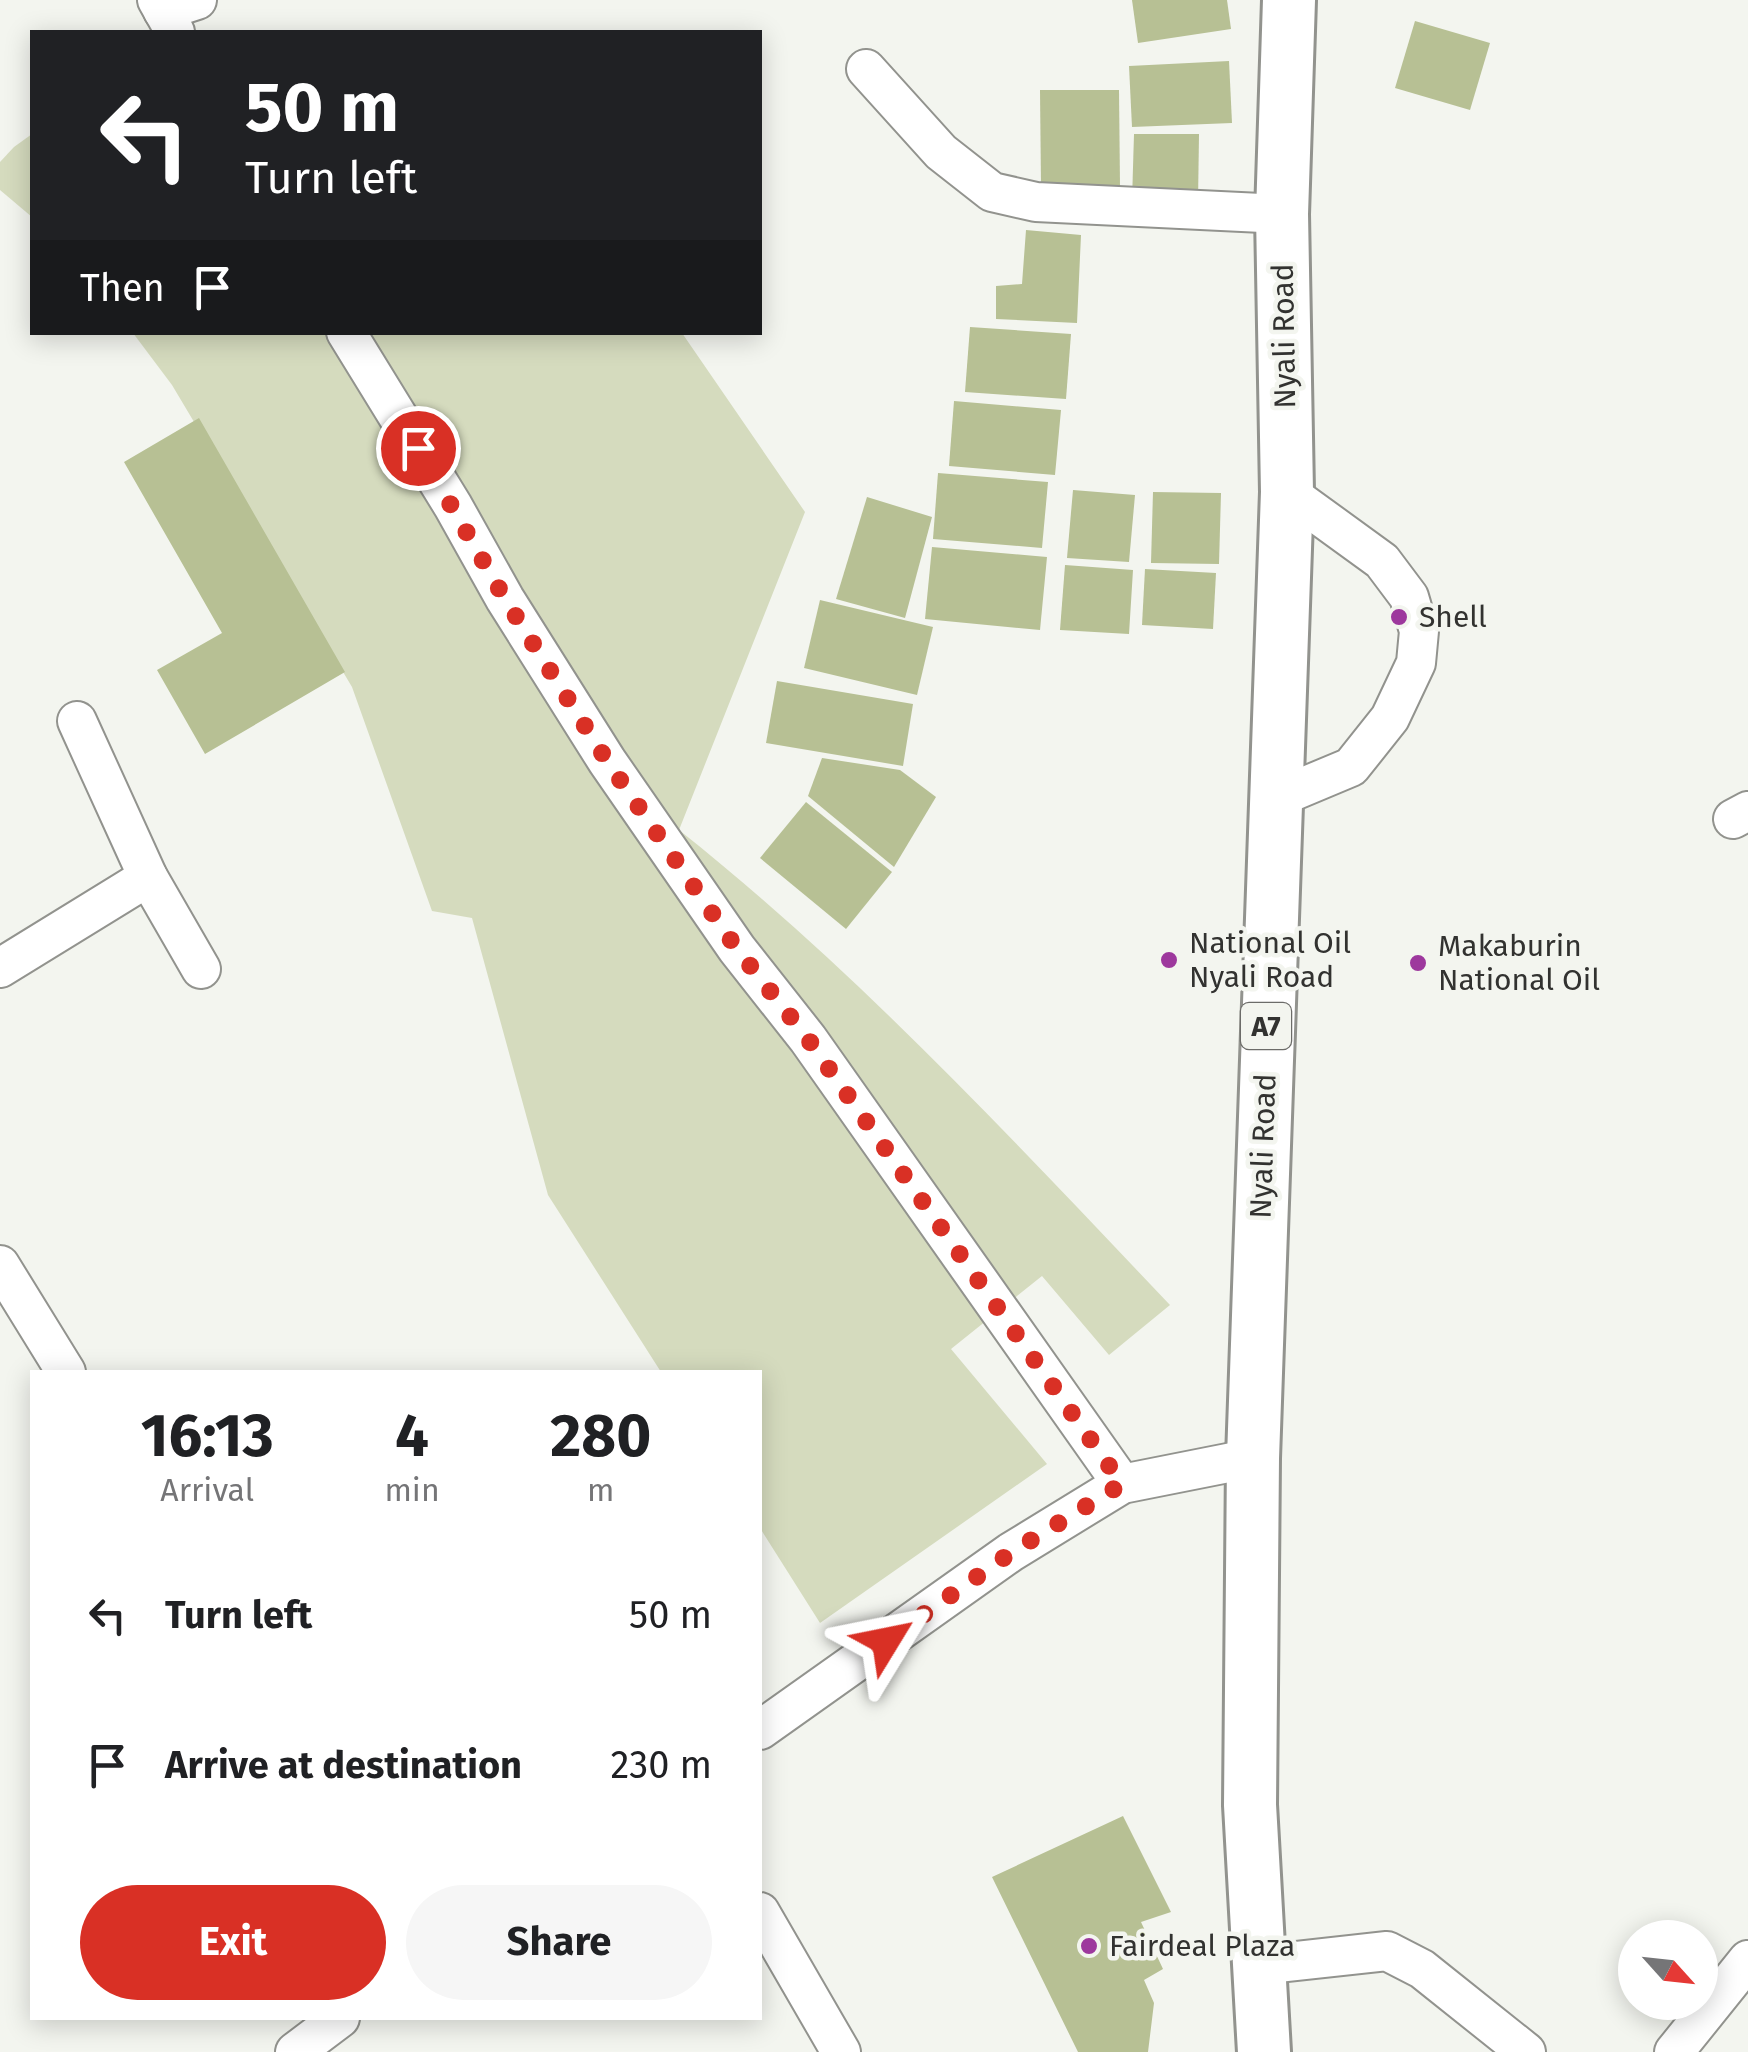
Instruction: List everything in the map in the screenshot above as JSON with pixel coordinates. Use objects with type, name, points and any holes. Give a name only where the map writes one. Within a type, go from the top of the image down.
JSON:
[{"type":"highway","name":"Nyali Road","points":[[1264,2052],[1250,1804],[1252,1458],[1287,492],[1282,214],[1288,0]]},
{"type":"street","points":[[866,69],[941,152],[992,192],[1036,202],[1282,214]]},
{"type":"street","points":[[348,335],[607,761],[737,949],[808,1039],[1122,1484]]},
{"type":"street","points":[[1277,798],[1351,767],[1390,718],[1416,664],[1419,631],[1410,596],[1382,561],[1287,492]]},
{"type":"street","points":[[77,721],[148,877],[200,970]]},
{"type":"street","points":[[0,968],[148,877]]},
{"type":"street","points":[[0,1265],[65,1370]]},
{"type":"street","points":[[762,1729],[1012,1552],[1122,1484],[1252,1458]]},
{"type":"street","points":[[762,1915],[841,2052]]},
{"type":"street","points":[[1259,1965],[1387,1951],[1422,1969],[1526,2052]]},
{"type":"street","points":[[1674,2052],[1748,1960]]},
{"type":"street","points":[[295,2052],[337,2020]]},
{"type":"green space","points":[[30,135],[30,215],[0,190],[0,162]]},
{"type":"green space","points":[[134,335],[683,335],[805,512],[679,830],[872,999],[1170,1305],[1109,1355],[1042,1276],[951,1349],[1047,1464],[820,1623],[762,1531],[762,1370],[660,1370],[548,1195],[472,918],[432,911],[352,687],[172,385]]},
{"type":"building","points":[[1132,0],[1227,0],[1231,29],[1138,43]]},
{"type":"building","points":[[1415,21],[1490,43],[1470,110],[1395,88]]},
{"type":"building","points":[[1229,61],[1232,123],[1132,127],[1129,66]]},
{"type":"building","points":[[1040,90],[1119,90],[1120,187],[1041,187]]},
{"type":"building","points":[[1134,134],[1199,134],[1198,202],[1132,201]]},
{"type":"building","points":[[1026,230],[1081,235],[1077,323],[996,319],[996,286],[1022,284]]},
{"type":"building","points":[[970,327],[1071,334],[1066,399],[965,392]]},
{"type":"building","points":[[954,401],[1061,410],[1055,475],[949,466]]},
{"type":"building","points":[[199,418],[345,672],[205,754],[157,670],[222,633],[124,462]]},
{"type":"building","points":[[938,473],[1048,482],[1042,548],[933,539]]},
{"type":"building","points":[[1073,490],[1135,495],[1129,562],[1067,558]]},
{"type":"building","points":[[1153,492],[1221,493],[1219,564],[1151,563]]},
{"type":"building","points":[[867,497],[932,517],[905,618],[836,599]]},
{"type":"building","points":[[932,547],[1047,557],[1040,630],[925,619]]},
{"type":"building","points":[[1065,565],[1133,570],[1129,634],[1060,630]]},
{"type":"building","points":[[1145,569],[1216,573],[1213,629],[1142,625]]},
{"type":"building","points":[[820,600],[933,627],[917,695],[804,668]]},
{"type":"building","points":[[777,681],[913,704],[903,766],[766,743]]},
{"type":"building","points":[[822,758],[900,770],[936,797],[894,867],[808,796]]},
{"type":"building","points":[[806,802],[892,872],[846,929],[760,858]]},
{"type":"building","name":"Fairdeal Plaza","points":[[1123,1816],[1171,1912],[1141,1922],[1163,1969],[1144,1980],[1154,2003],[1148,2052],[1078,2052],[992,1877]]},
{"type":"place","name":"Shell","points":[[1399,617]]},
{"type":"place","name":"National Oil Nyali Road","points":[[1169,960]]},
{"type":"place","name":"Makaburin National Oil","points":[[1418,963]]},
{"type":"place","name":"Fairdeal Plaza","points":[[1089,1946]]},
{"type":"route","points":[[418,448],[505,599],[607,761],[737,949],[808,1039],[1122,1484],[1012,1552],[886,1641]]}]
